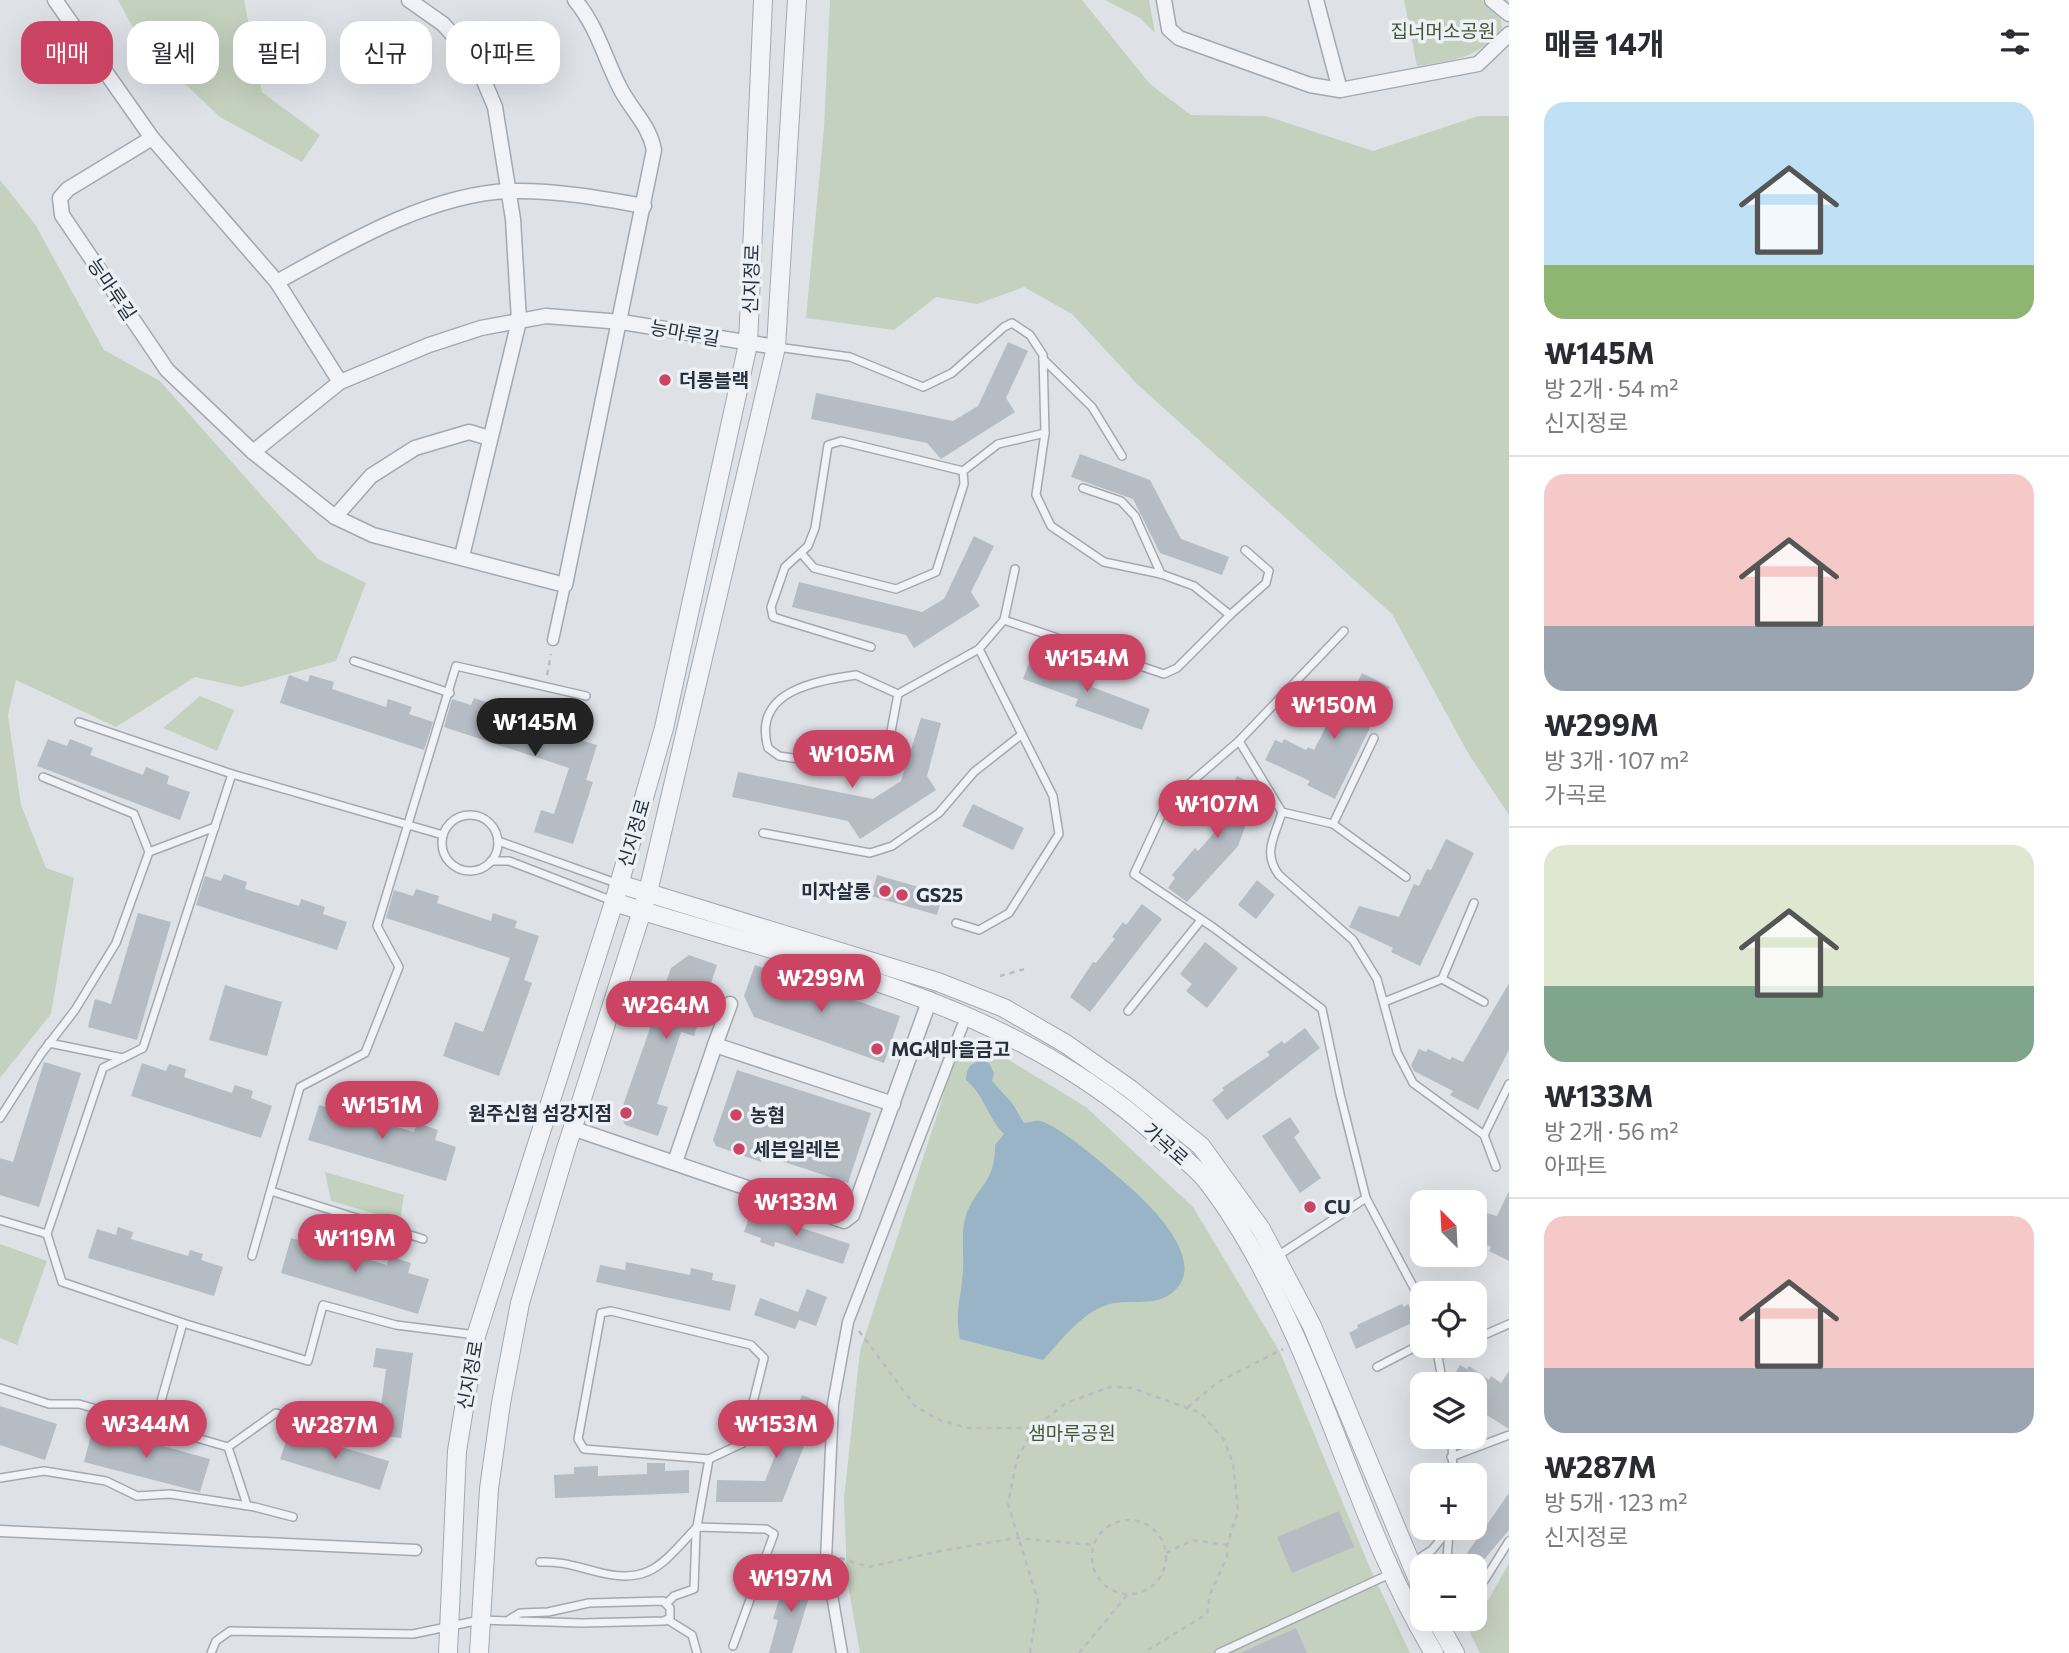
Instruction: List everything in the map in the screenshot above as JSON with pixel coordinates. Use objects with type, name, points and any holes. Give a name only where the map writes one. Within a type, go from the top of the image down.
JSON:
[{"type":"street","points":[[55,0],[152,138],[277,282],[340,382]]},
{"type":"street","points":[[409,0],[443,24],[463,46],[484,81],[495,107],[510,191],[519,321],[462,556]]},
{"type":"street","points":[[553,640],[622,322],[654,150],[651,134],[620,89],[588,16],[575,0]]},
{"type":"street","name":"신지정로","points":[[448,1653],[457,1451],[477,1336],[616,893],[664,728],[748,344],[762,0]]},
{"type":"street","name":"신지정로","points":[[479,1653],[489,1489],[501,1403],[520,1303],[572,1128],[648,892],[776,347],[796,0]]},
{"type":"street","points":[[1164,0],[1169,29],[1179,38],[1310,85],[1340,90],[1478,64],[1509,34]]},
{"type":"street","points":[[1316,0],[1340,90]]},
{"type":"street","points":[[1492,0],[1509,13]]},
{"type":"street","name":"능마루길","points":[[152,138],[68,189],[60,198],[62,215],[167,370],[253,452],[335,517],[373,535],[462,556],[565,585]]},
{"type":"street","points":[[277,282],[389,225],[468,197],[510,191],[577,194],[644,206]]},
{"type":"street","name":"능마루길","points":[[253,452],[340,382],[429,345],[481,328],[546,316],[622,322],[776,347]]},
{"type":"street","points":[[335,517],[371,476],[415,448],[469,432],[489,438]]},
{"type":"street","name":"가곡로","points":[[616,893],[648,892],[938,982],[1004,1008],[1066,1044],[1130,1089],[1202,1146],[1242,1199],[1312,1326],[1409,1564]]},
{"type":"street","name":"가곡로","points":[[616,893],[642,911],[930,999],[1000,1030],[1075,1071],[1113,1097],[1204,1178],[1234,1221],[1289,1324],[1393,1572],[1434,1653]]},
{"type":"street","points":[[572,1128],[845,1221],[852,1215],[938,982]]},
{"type":"street","points":[[675,1162],[730,1004]]},
{"type":"street","points":[[842,1653],[827,1553],[833,1404],[848,1321],[962,1027]]},
{"type":"street","points":[[715,1045],[893,1104]]},
{"type":"street","points":[[0,1531],[416,1550]]},
{"type":"street","points":[[1393,1572],[1409,1564]]},
{"type":"street","points":[[1443,1631],[1455,1653]]},
{"type":"lane","points":[[776,347],[850,357],[923,387],[952,373],[1012,323],[1030,335],[1043,355],[1045,433],[1036,495],[1051,526],[1104,562],[1161,574],[1194,586],[1230,615]]},
{"type":"lane","points":[[1042,359],[1092,407],[1122,456]]},
{"type":"lane","points":[[963,471],[998,444],[1045,433]]},
{"type":"lane","points":[[872,647],[773,617],[771,607],[785,567],[808,546],[815,528],[828,445],[841,441],[963,471]]},
{"type":"lane","points":[[802,553],[814,568],[896,589],[936,572],[964,484],[963,471]]},
{"type":"lane","points":[[1083,488],[1121,501],[1135,516],[1161,574]]},
{"type":"lane","points":[[1003,620],[1164,674],[1177,668],[1266,583],[1269,571],[1245,550]]},
{"type":"lane","points":[[898,694],[979,649],[1003,620],[1015,569]]},
{"type":"lane","points":[[1344,631],[1239,740],[1167,803],[1133,874],[1322,1009],[1366,1198],[1410,1281]]},
{"type":"lane","points":[[956,923],[979,930],[996,923],[1009,913],[1059,834],[1054,796],[979,649]]},
{"type":"lane","points":[[354,661],[450,693]]},
{"type":"lane","points":[[252,1256],[300,1087],[365,1053],[399,967],[377,926],[406,823],[450,693],[456,666],[586,696]]},
{"type":"lane","points":[[856,675],[898,694],[887,753],[860,768],[779,756],[768,748],[764,719],[769,709],[790,693],[820,680],[856,675]]},
{"type":"lane","points":[[79,722],[232,774],[443,835]]},
{"type":"lane","points":[[763,833],[870,853],[892,846],[939,813],[974,772],[1021,735]]},
{"type":"lane","points":[[1333,824],[1374,738]]},
{"type":"lane","points":[[1239,740],[1282,812],[1333,824],[1405,877]]},
{"type":"lane","points":[[232,774],[143,1048],[103,1068],[47,1234],[62,1282],[307,1361],[323,1305],[396,1325],[477,1336]]},
{"type":"lane","points":[[0,1118],[49,1043],[75,1010],[116,943],[149,852],[134,814],[43,777]]},
{"type":"lane","points":[[1282,812],[1268,854],[1272,866],[1353,940],[1377,979],[1397,1052],[1413,1083],[1484,1135],[1496,1167]]},
{"type":"lane","points":[[470,815],[487,820],[498,841],[616,893],[509,861],[491,861],[475,871],[457,868],[444,854],[443,835],[453,820],[470,815]]},
{"type":"lane","points":[[149,852],[215,827]]},
{"type":"lane","points":[[491,861],[498,841]]},
{"type":"lane","points":[[1384,1002],[1442,979],[1474,903]]},
{"type":"lane","points":[[1128,1011],[1201,920]]},
{"type":"lane","points":[[1442,979],[1484,1002]]},
{"type":"lane","points":[[49,1043],[123,1058]]},
{"type":"lane","points":[[1484,1135],[1509,1084]]},
{"type":"lane","points":[[271,1191],[423,1239]]},
{"type":"lane","points":[[1276,1257],[1366,1198]]},
{"type":"lane","points":[[0,1220],[47,1234]]},
{"type":"lane","points":[[611,1311],[751,1345],[760,1350],[764,1358],[743,1443],[709,1459],[584,1449],[581,1445],[579,1440],[601,1314],[611,1311]]},
{"type":"lane","points":[[154,1426],[183,1323]]},
{"type":"lane","points":[[1487,1334],[1509,1324]]},
{"type":"lane","points":[[1377,1367],[1410,1350]]},
{"type":"lane","points":[[0,1388],[49,1404],[79,1404],[228,1447]]},
{"type":"lane","points":[[228,1447],[276,1413],[365,1439]]},
{"type":"lane","points":[[1451,1457],[1509,1435]]},
{"type":"lane","points":[[228,1447],[247,1505]]},
{"type":"lane","points":[[1451,1449],[1452,1463]]},
{"type":"lane","points":[[510,1619],[520,1614],[589,1603],[667,1602],[674,1595],[694,1589],[697,1528],[709,1459]]},
{"type":"lane","points":[[0,1478],[44,1471],[106,1481],[137,1496],[170,1494],[247,1505],[293,1517]]},
{"type":"lane","points":[[540,1562],[560,1561],[616,1576],[643,1575],[663,1563],[697,1528],[766,1528],[774,1534],[733,1646]]},
{"type":"lane","points":[[1409,1564],[1432,1550],[1441,1540]]},
{"type":"lane","points":[[1487,1575],[1509,1541]]},
{"type":"lane","points":[[1219,1653],[1393,1572]]},
{"type":"lane","points":[[667,1602],[670,1608],[668,1620]]},
{"type":"lane","points":[[211,1653],[216,1641],[230,1631],[413,1634],[480,1619],[582,1623],[668,1620],[692,1634],[697,1653]]},
{"type":"path","points":[[544,687],[553,640]]},
{"type":"path","points":[[1000,976],[1025,969]]},
{"type":"path","points":[[848,1321],[868,1340],[915,1406],[967,1428],[1034,1428]]},
{"type":"path","points":[[1188,1407],[1218,1382],[1283,1349]]},
{"type":"path","points":[[1030,1653],[1038,1601],[1016,1538],[1008,1504],[1017,1459],[1034,1428],[1066,1403],[1102,1387],[1121,1385],[1201,1413],[1224,1440],[1233,1463],[1238,1511],[1227,1545],[1227,1557],[1210,1594],[1207,1614],[1148,1650]]},
{"type":"path","points":[[1131,1520],[1154,1530],[1166,1553],[1160,1578],[1151,1587],[1128,1594],[1116,1592],[1098,1579],[1091,1557],[1093,1545],[1107,1527],[1131,1520]]},
{"type":"path","points":[[827,1553],[869,1567],[1016,1538],[1093,1545]]},
{"type":"path","points":[[1166,1553],[1193,1540],[1227,1545]]},
{"type":"path","points":[[1079,1653],[1128,1594]]},
{"type":"green space","points":[[118,0],[244,0],[248,21],[233,21],[233,84],[260,84],[262,92],[320,135],[302,162],[220,117],[185,84],[219,84],[219,21],[129,21]]},
{"type":"green space","points":[[830,0],[1082,0],[1150,84],[1191,115],[1266,116],[1373,151],[1478,116],[1509,116],[1509,815],[1468,753],[1392,614],[1137,384],[1072,314],[1024,287],[977,304],[936,297],[894,330],[806,318],[824,128]]},
{"type":"green space","points":[[1105,0],[1149,0],[1155,33],[1140,18]]},
{"type":"green space","name":"집너머소공원","points":[[1404,0],[1482,0],[1501,19],[1502,28],[1475,52],[1453,60],[1417,66]]},
{"type":"green space","points":[[0,180],[35,224],[104,350],[160,381],[318,559],[366,583],[336,661],[241,687],[195,677],[116,727],[16,680],[8,715],[21,805],[46,868],[74,878],[51,1014],[0,1078]]},
{"type":"green space","points":[[200,696],[234,710],[217,751],[163,728]]},
{"type":"green space","name":"샘마루공원","points":[[977,1050],[1009,1060],[1086,1107],[1193,1207],[1280,1352],[1370,1568],[1410,1653],[860,1653],[847,1579],[844,1498],[860,1351],[948,1075],[955,1062]]},
{"type":"green space","points":[[325,1172],[404,1195],[400,1221],[331,1201]]},
{"type":"green space","points":[[0,1244],[47,1261],[17,1345],[0,1338]]},
{"type":"green space","points":[[1509,1563],[1509,1653],[1480,1653],[1470,1633],[1487,1631],[1487,1602]]},
{"type":"water","points":[[982,1060],[989,1063],[994,1073],[992,1081],[1012,1103],[1024,1123],[1040,1121],[1069,1137],[1144,1200],[1171,1232],[1185,1266],[1181,1282],[1169,1295],[1154,1301],[1115,1303],[1098,1309],[1072,1328],[1043,1360],[960,1339],[958,1311],[965,1219],[988,1178],[995,1145],[1004,1134],[966,1080],[970,1067]]},
{"type":"building","points":[[1008,342],[1028,351],[1006,398],[1015,412],[941,459],[927,443],[811,419],[816,393],[953,421],[978,406]]},
{"type":"building","points":[[1080,454],[1150,480],[1181,539],[1229,557],[1222,575],[1160,553],[1133,499],[1071,477]]},
{"type":"building","points":[[974,536],[994,546],[971,592],[980,606],[914,648],[906,635],[792,607],[799,582],[922,612],[944,599]]},
{"type":"building","points":[[1031,658],[1094,681],[1092,687],[1150,709],[1142,730],[1075,706],[1078,699],[1023,679]]},
{"type":"building","points":[[1362,673],[1390,687],[1335,799],[1307,785],[1310,781],[1265,760],[1275,740],[1282,743],[1284,739],[1306,750],[1308,747],[1314,750],[1330,719],[1335,720],[1343,702],[1347,704]]},
{"type":"building","points":[[289,675],[308,682],[310,675],[334,682],[332,689],[386,707],[388,699],[412,707],[409,714],[433,722],[424,750],[280,703]]},
{"type":"building","points":[[474,698],[497,706],[495,713],[549,730],[551,723],[575,730],[573,738],[597,745],[586,780],[593,782],[573,844],[534,832],[541,810],[554,814],[569,768],[444,727],[452,699],[471,705]]},
{"type":"building","points":[[921,718],[941,723],[927,776],[936,790],[860,839],[848,821],[732,797],[738,772],[873,799],[901,781]]},
{"type":"building","points":[[48,739],[67,746],[70,739],[93,748],[90,755],[143,775],[146,767],[169,776],[167,784],[190,792],[180,820],[37,766]]},
{"type":"building","points":[[1237,776],[1260,787],[1238,846],[1187,902],[1168,888],[1175,878],[1172,875],[1195,848],[1198,851],[1214,833],[1218,812],[1227,790],[1230,791]]},
{"type":"building","points":[[973,804],[1024,828],[1013,850],[962,826]]},
{"type":"building","points":[[1446,839],[1474,853],[1420,966],[1391,952],[1393,948],[1349,927],[1359,906],[1399,917],[1414,884],[1419,886],[1427,869],[1431,870]]},
{"type":"building","points":[[224,874],[247,882],[245,889],[299,906],[301,899],[325,907],[323,914],[347,922],[337,950],[196,905],[205,876],[221,881]]},
{"type":"building","points":[[877,875],[943,894],[937,915],[871,896]]},
{"type":"building","points":[[1257,880],[1275,895],[1256,919],[1238,905]]},
{"type":"building","points":[[416,889],[439,896],[437,903],[491,921],[493,913],[517,921],[515,928],[539,936],[524,980],[532,983],[499,1076],[443,1056],[455,1022],[483,1032],[510,958],[386,918],[394,890],[413,896]]},
{"type":"building","points":[[1142,904],[1162,919],[1090,1012],[1070,997],[1093,962],[1096,963],[1115,939],[1112,937],[1123,922],[1126,925]]},
{"type":"building","points":[[138,913],[171,922],[137,1040],[88,1027],[95,999],[111,1004]]},
{"type":"building","points":[[1205,942],[1238,968],[1207,1008],[1186,991],[1192,984],[1180,974]]},
{"type":"building","points":[[689,955],[717,965],[694,1036],[681,1032],[657,1104],[668,1107],[658,1136],[625,1125],[620,1114],[671,968]]},
{"type":"building","points":[[755,965],[900,1016],[884,1063],[754,1017],[744,996]]},
{"type":"building","points":[[1509,983],[1509,1050],[1478,1110],[1450,1095],[1453,1091],[1414,1071],[1411,1065],[1419,1049],[1426,1052],[1428,1049],[1450,1060],[1452,1057],[1463,1062]]},
{"type":"building","points":[[225,985],[282,1002],[267,1056],[209,1040]]},
{"type":"building","points":[[1305,1028],[1320,1048],[1227,1120],[1212,1100],[1224,1090],[1222,1088],[1270,1055],[1267,1052],[1282,1041],[1284,1044]]},
{"type":"building","points":[[44,1062],[81,1073],[39,1207],[0,1195],[0,1158],[13,1162]]},
{"type":"building","points":[[142,1063],[166,1071],[169,1064],[186,1069],[184,1077],[232,1093],[235,1085],[253,1091],[251,1098],[272,1106],[261,1138],[131,1096]]},
{"type":"building","points":[[737,1070],[871,1113],[848,1183],[763,1155],[761,1162],[716,1146],[713,1140]]},
{"type":"building","points":[[343,1099],[363,1105],[360,1116],[414,1132],[417,1123],[438,1130],[435,1140],[456,1147],[446,1181],[308,1140],[319,1105],[340,1111]]},
{"type":"building","points":[[1290,1117],[1300,1132],[1294,1137],[1321,1178],[1300,1193],[1262,1136]]},
{"type":"building","points":[[1509,1191],[1509,1261],[1489,1251],[1491,1247],[1488,1246],[1488,1214],[1497,1216]]},
{"type":"building","points":[[751,1211],[850,1244],[843,1264],[775,1242],[774,1247],[760,1242],[761,1238],[744,1232]]},
{"type":"building","points":[[118,1227],[133,1232],[131,1239],[188,1256],[190,1250],[203,1254],[201,1260],[223,1267],[214,1296],[88,1258],[97,1229],[116,1235]]},
{"type":"building","points":[[315,1232],[336,1238],[332,1249],[387,1265],[389,1256],[411,1263],[408,1273],[429,1279],[418,1314],[281,1273],[291,1238],[312,1244]]},
{"type":"building","points":[[626,1262],[690,1275],[691,1268],[713,1273],[712,1280],[736,1285],[730,1311],[596,1282],[600,1265],[625,1270]]},
{"type":"building","points":[[807,1289],[827,1297],[816,1326],[799,1320],[795,1329],[754,1315],[760,1298],[798,1312]]},
{"type":"building","points":[[1402,1304],[1404,1307],[1408,1304],[1410,1308],[1410,1324],[1356,1349],[1349,1333],[1358,1328],[1357,1325]]},
{"type":"building","points":[[376,1348],[413,1353],[401,1438],[377,1435],[386,1369],[373,1367]]},
{"type":"building","points":[[1460,1365],[1467,1369],[1469,1366],[1478,1372],[1456,1372]]},
{"type":"building","points":[[1509,1371],[1509,1429],[1487,1415],[1487,1379],[1489,1380],[1491,1376],[1501,1383]]},
{"type":"building","points":[[802,1395],[821,1403],[782,1502],[716,1502],[717,1480],[765,1481],[783,1435],[778,1433],[787,1409],[795,1412]]},
{"type":"building","points":[[0,1406],[57,1424],[45,1460],[0,1445]]},
{"type":"building","points":[[93,1428],[116,1434],[118,1429],[131,1432],[130,1437],[210,1459],[200,1492],[84,1462]]},
{"type":"building","points":[[289,1432],[389,1461],[380,1490],[280,1459]]},
{"type":"building","points":[[647,1463],[665,1463],[665,1471],[689,1470],[689,1493],[555,1498],[554,1475],[574,1474],[574,1467],[598,1466],[598,1476],[647,1474]]},
{"type":"building","points":[[1509,1493],[1509,1530],[1487,1556],[1468,1554],[1476,1540],[1487,1540],[1487,1524]]},
{"type":"building","points":[[1339,1511],[1354,1547],[1292,1573],[1277,1537]]},
{"type":"building","points":[[792,1574],[814,1581],[792,1653],[769,1653],[778,1620],[773,1619],[781,1593],[786,1594]]},
{"type":"building","points":[[1296,1628],[1307,1653],[1240,1653]]},
{"type":"place","name":"더롱블랙","points":[[665,380]]},
{"type":"place","name":"미자살롱","points":[[885,891]]},
{"type":"place","name":"GS25","points":[[902,895]]},
{"type":"place","name":"MG새마을금고","points":[[877,1049]]},
{"type":"place","name":"원주신협 섬강지점","points":[[626,1113]]},
{"type":"place","name":"농협","points":[[736,1115]]},
{"type":"place","name":"세븐일레븐","points":[[739,1149]]},
{"type":"place","name":"CU","points":[[1310,1207]]}]
